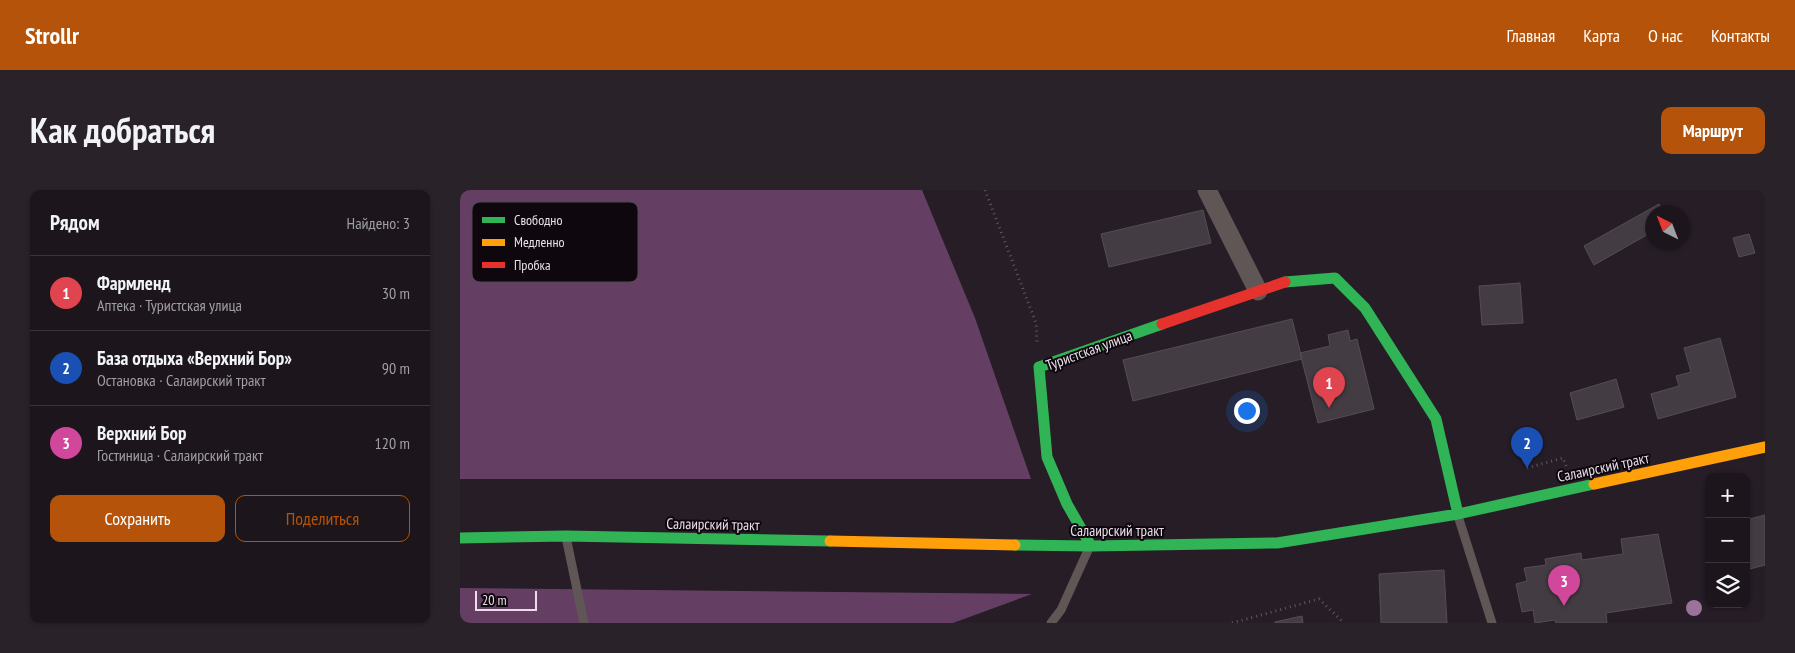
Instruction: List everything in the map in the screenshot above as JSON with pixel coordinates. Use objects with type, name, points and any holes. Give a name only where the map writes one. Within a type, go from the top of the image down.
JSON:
[{"type":"street","points":[[1207,190],[1258,291]]},
{"type":"street","name":"Туристская улица","points":[[1090,546],[1067,504],[1047,457],[1039,366],[1283,282],[1335,278],[1365,308],[1436,419],[1458,514]]},
{"type":"street","name":"Салаирский тракт","points":[[460,538],[566,536],[1090,546],[1277,543],[1458,514],[1765,446]]},
{"type":"lane","points":[[1458,514],[1492,623]]},
{"type":"lane","points":[[566,536],[584,623]]},
{"type":"lane","points":[[1051,623],[1061,610],[1090,546]]},
{"type":"path","points":[[985,190],[1036,323],[1039,366]]},
{"type":"path","points":[[1232,623],[1318,599],[1344,623]]},
{"type":"shaded area","points":[[460,190],[922,190],[975,318],[1031,479],[460,479]]},
{"type":"shaded area","points":[[460,588],[1032,594],[953,623],[460,623]]},
{"type":"building","points":[[1203,210],[1211,243],[1109,267],[1101,234]]},
{"type":"building","points":[[1645,212],[1645,236],[1594,265],[1584,246]]},
{"type":"building","points":[[1749,234],[1755,253],[1739,257],[1733,238]]},
{"type":"building","points":[[1520,283],[1523,323],[1482,325],[1479,286]]},
{"type":"building","points":[[1292,319],[1302,359],[1133,401],[1123,360]]},
{"type":"building","points":[[1348,330],[1350,341],[1357,339],[1374,409],[1318,423],[1300,353],[1330,346],[1328,335]]},
{"type":"building","points":[[1720,338],[1736,397],[1658,419],[1651,394],[1679,386],[1676,376],[1691,372],[1684,348]]},
{"type":"building","points":[[1616,379],[1624,407],[1577,420],[1570,393]]},
{"type":"building","points":[[1765,515],[1765,565],[1750,569],[1750,563],[1750,519]]},
{"type":"building","points":[[1658,534],[1672,603],[1606,613],[1607,623],[1556,623],[1555,620],[1535,623],[1533,610],[1522,612],[1516,584],[1527,581],[1524,568],[1546,565],[1545,559],[1581,553],[1582,560],[1623,554],[1621,539]]},
{"type":"building","points":[[1444,570],[1447,623],[1381,623],[1379,574]]},
{"type":"building","points":[[1302,616],[1303,623],[1275,623],[1275,622]]},
{"type":"traffic: fast","points":[[1285,282],[1335,278],[1365,308],[1436,419],[1458,514]]},
{"type":"traffic: fast","points":[[1091,546],[1067,504],[1047,457],[1039,367],[1162,324]]},
{"type":"traffic: fast","points":[[1015,545],[1091,546],[1277,543],[1458,514],[1594,484]]},
{"type":"traffic: fast","points":[[460,538],[566,536],[830,541]]},
{"type":"traffic: slow","points":[[1594,484],[1765,447]]},
{"type":"traffic: slow","points":[[830,541],[1015,545]]},
{"type":"traffic: jam","points":[[1162,324],[1285,282]]},
{"type":"place","name":"Фармленд","points":[[1329,408]]},
{"type":"place","name":"База отдыха «Верхний Бор»","points":[[1527,468]]},
{"type":"place","name":"Верхний Бор","points":[[1564,606]]}]
